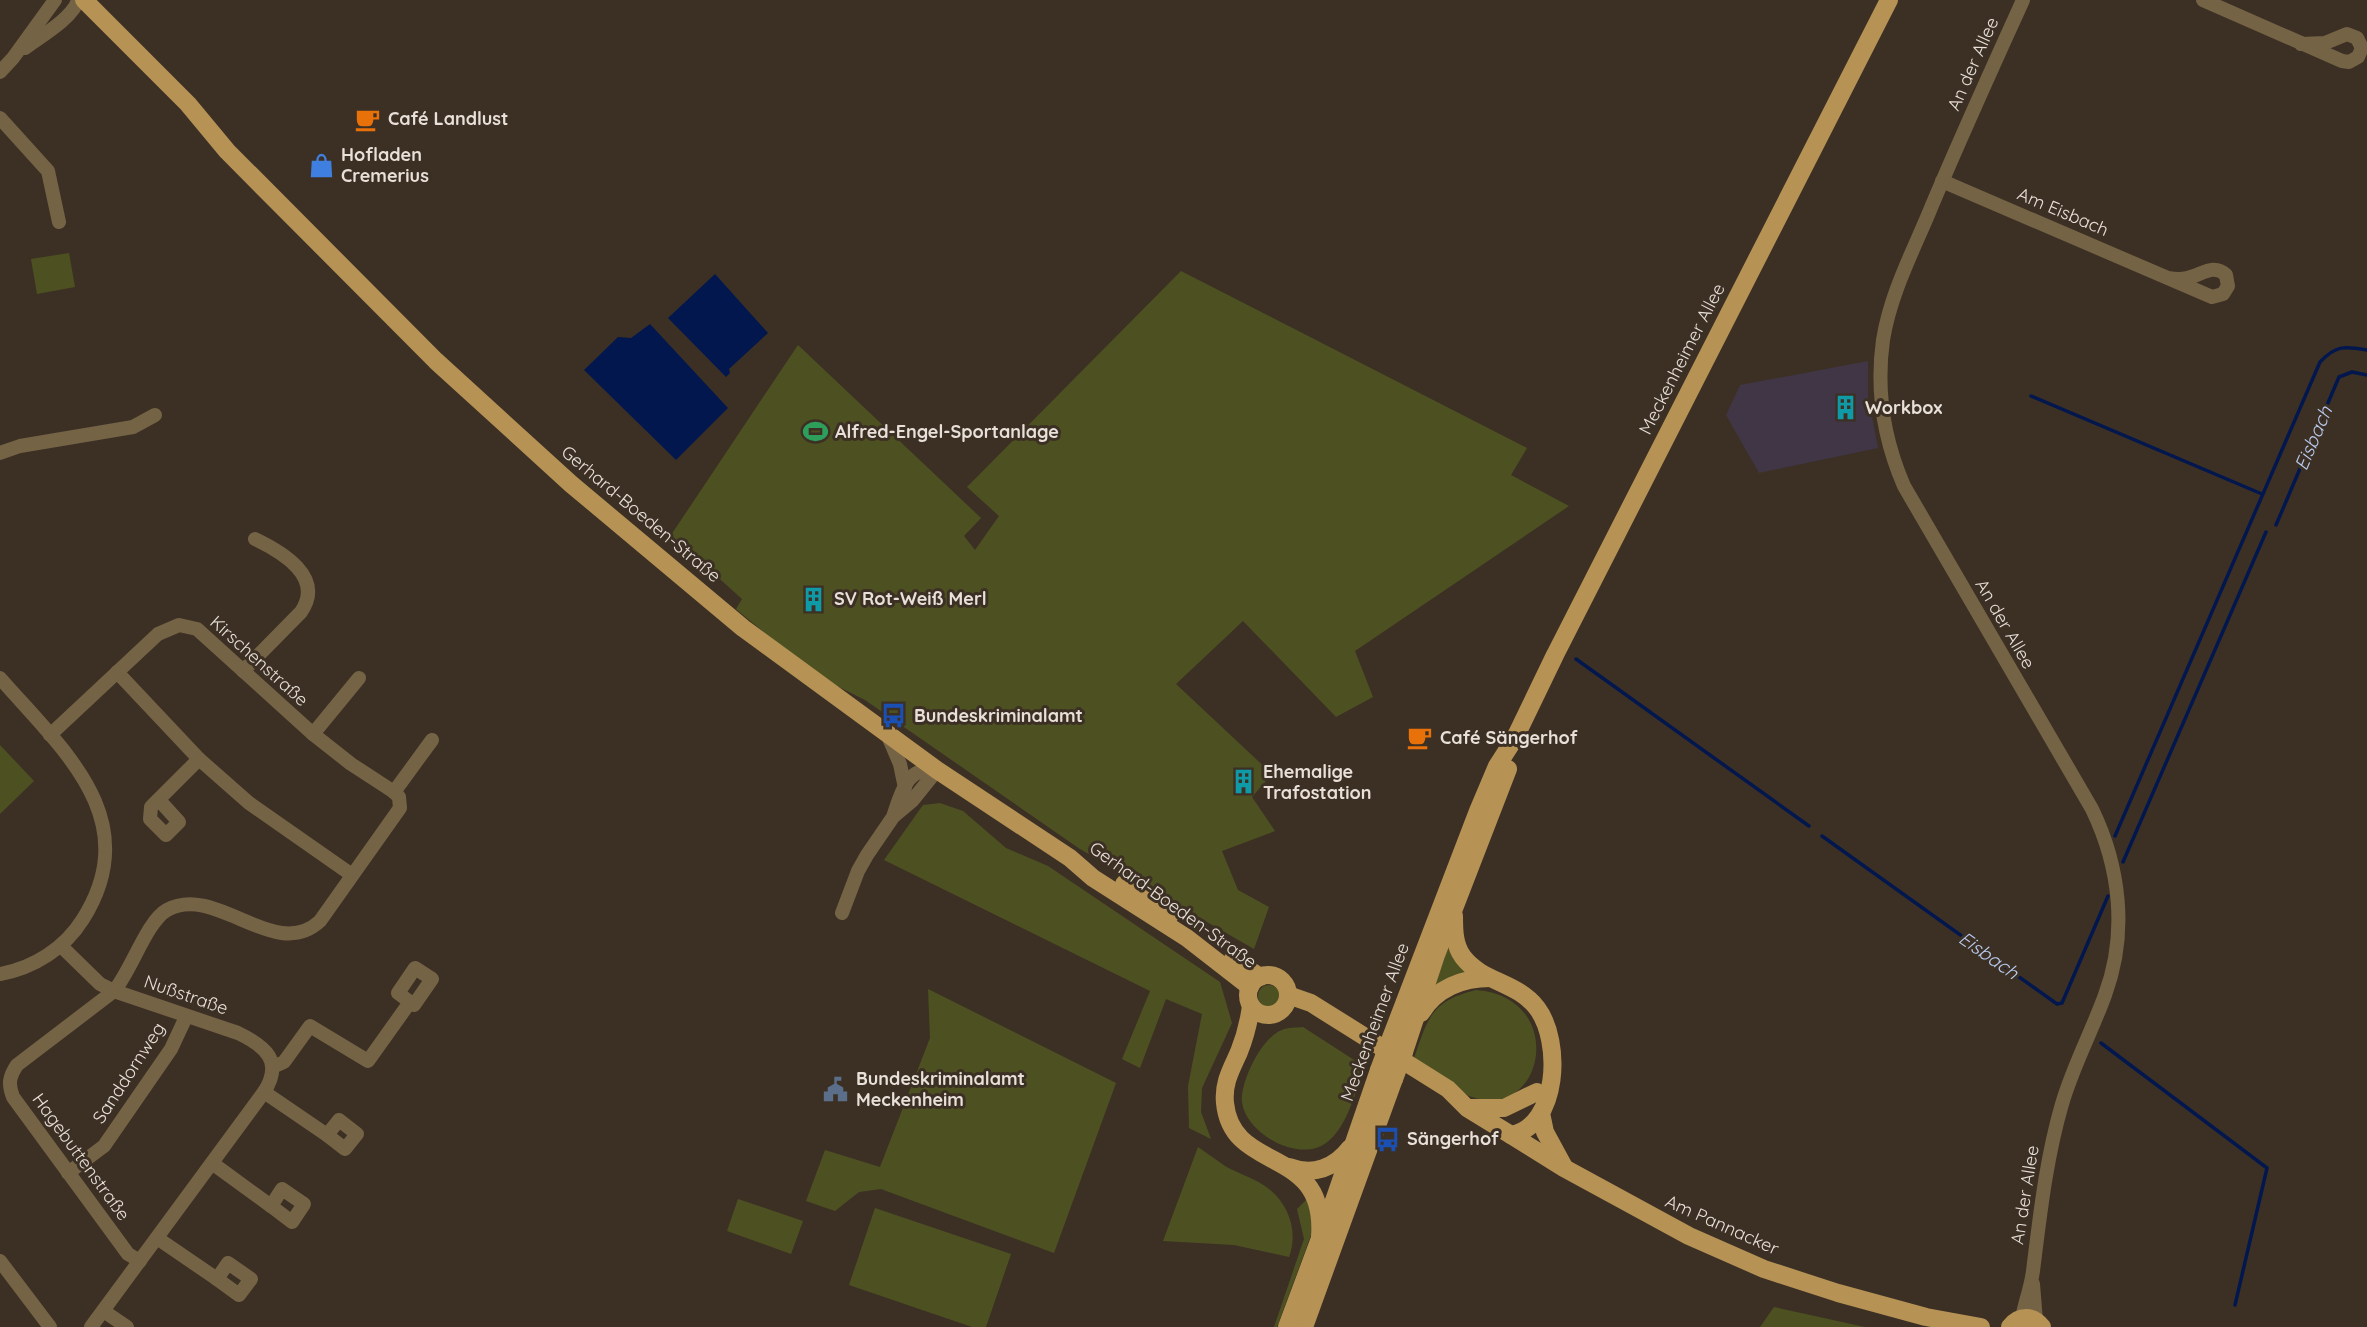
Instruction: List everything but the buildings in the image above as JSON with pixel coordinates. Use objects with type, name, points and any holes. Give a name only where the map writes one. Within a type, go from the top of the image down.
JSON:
[{"type":"main road","name":"Meckenheimer Allee","points":[[1401,1044],[1478,811],[1497,766],[1516,738],[1561,643],[1889,0]]},
{"type":"main road","name":"Gerhard-Boeden-Straße","points":[[77,2],[188,104],[227,151],[436,361],[571,484],[743,628],[937,770],[1070,858],[1099,869],[1151,900],[1255,982]]},
{"type":"main road","name":"Meckenheimer Allee","points":[[1287,1327],[1352,1145],[1401,1044],[1511,762],[1516,738]]},
{"type":"main road","points":[[1454,906],[1454,930],[1460,952],[1471,965],[1490,978],[1518,989],[1537,1008],[1549,1030],[1552,1060],[1550,1081],[1541,1113],[1527,1130],[1511,1135]]},
{"type":"main road","name":"Gerhard-Boeden-Straße","points":[[1255,982],[1276,977],[1283,982],[1281,1006]]},
{"type":"main road","points":[[1401,1044],[1425,1006],[1436,996],[1464,981],[1490,978]]},
{"type":"main road","name":"Gerhard-Boeden-Straße","points":[[1238,1053],[1248,1023],[1251,1006],[1248,997],[1255,982]]},
{"type":"main road","points":[[1251,1006],[1261,1014],[1281,1006]]},
{"type":"main road","points":[[1281,1006],[1238,1053],[1225,1085],[1224,1101],[1236,1133],[1247,1145],[1299,1174],[1312,1191],[1321,1222],[1320,1237]]},
{"type":"main road","name":"Am Pannacker","points":[[1281,1006],[1309,1014],[1443,1100],[1467,1108],[1652,1218],[1764,1269],[1926,1317],[1981,1327]]},
{"type":"main road","points":[[1511,1135],[1537,1092],[1552,1060]]},
{"type":"main road","name":"Meckenheimer Allee","points":[[1304,1327],[1387,1074]]},
{"type":"main road","points":[[1467,1108],[1504,1108],[1537,1092]]},
{"type":"main road","points":[[1541,1113],[1547,1138],[1564,1168]]},
{"type":"main road","points":[[1286,1166],[1308,1171],[1326,1168],[1343,1157],[1352,1145]]},
{"type":"street","points":[[13,58],[55,0]]},
{"type":"street","name":"An der Allee","points":[[2023,0],[1899,282],[1887,319],[1880,392],[1896,469],[1917,510],[2092,809],[2112,861],[2119,896],[2118,941],[2110,978],[2062,1103],[2044,1183],[2028,1323]]},
{"type":"street","points":[[2203,0],[2301,44]]},
{"type":"street","points":[[0,72],[77,2]]},
{"type":"street","points":[[0,118],[48,171],[59,222]]},
{"type":"street","name":"Am Eisbach","points":[[1942,181],[2168,278]]},
{"type":"street","points":[[0,453],[20,446],[133,427],[155,415]]},
{"type":"street","points":[[243,671],[301,612],[307,603],[309,592],[304,577],[281,552],[255,539]]},
{"type":"street","name":"Kirschenstraße","points":[[50,735],[158,634],[179,625],[197,629],[313,734],[351,764],[394,792]]},
{"type":"street","points":[[117,672],[199,759],[249,803],[352,875]]},
{"type":"street","points":[[0,678],[85,779],[100,811],[105,836],[104,866],[98,892],[78,928],[61,946],[26,967],[0,974]]},
{"type":"street","name":"Kirschenstraße","points":[[313,734],[359,678]]},
{"type":"street","points":[[888,736],[900,764],[905,788]]},
{"type":"street","points":[[114,991],[125,978],[151,927],[166,910],[190,904],[286,934],[311,929],[400,808],[399,797],[394,792],[432,740]]},
{"type":"street","points":[[159,800],[199,759]]},
{"type":"street","points":[[842,913],[858,871],[893,817],[905,788],[917,771],[937,770]]},
{"type":"street","points":[[893,817],[912,801],[937,770]]},
{"type":"street","name":"Nußstraße","points":[[61,946],[100,984],[114,991],[256,1041],[265,1049],[273,1067]]},
{"type":"street","name":"Hagebuttenstraße","points":[[114,991],[17,1065],[9,1079],[13,1097],[128,1254],[140,1261]]},
{"type":"street","points":[[91,1327],[264,1092],[272,1077],[273,1067],[284,1062],[310,1026],[368,1061],[410,1002]]},
{"type":"street","name":"Sanddornweg","points":[[68,1173],[104,1146],[172,1049],[186,1017]]},
{"type":"street","points":[[264,1092],[327,1135]]},
{"type":"street","points":[[212,1163],[271,1206]]},
{"type":"street","points":[[158,1238],[217,1279]]},
{"type":"street","points":[[0,1261],[50,1327]]},
{"type":"street","points":[[105,1311],[127,1327]]},
{"type":"shaded area","points":[[715,274],[768,333],[729,369],[730,373],[726,377],[668,318]]},
{"type":"shaded area","points":[[650,324],[728,408],[676,460],[584,370],[618,337],[631,338]]},
{"type":"shaded area","points":[[1868,361],[1868,395],[1878,448],[1759,473],[1726,415],[1740,385]]},
{"type":"green space","points":[[69,253],[75,287],[37,294],[31,259]]},
{"type":"green space","points":[[1181,271],[1527,448],[1511,475],[1569,506],[1355,651],[1373,697],[1336,717],[1243,621],[1176,684],[1272,774],[1252,797],[1275,831],[1222,851],[1238,890],[1269,907],[1254,949],[1080,849],[865,700],[817,676],[736,609],[742,599],[671,535],[798,345],[981,518],[964,536],[975,550],[999,516],[967,487]]},
{"type":"green space","points":[[0,745],[34,781],[0,814]]},
{"type":"green space","points":[[940,803],[963,811],[1006,848],[1048,866],[1220,982],[1232,1023],[1202,1088],[1201,1112],[1211,1139],[1189,1128],[1188,1086],[1202,1014],[1166,999],[1140,1068],[1122,1059],[1150,991],[884,860],[923,805]]},
{"type":"green space","points":[[1450,937],[1472,974],[1429,993]]},
{"type":"green space","points":[[1269,985],[1279,992],[1280,996],[1273,1006],[1269,1007],[1259,1000],[1258,996],[1265,986]]},
{"type":"green space","points":[[928,989],[1116,1083],[1054,1253],[881,1189],[859,1192],[835,1211],[806,1201],[825,1150],[880,1167],[930,1038]]},
{"type":"green space","points":[[1476,990],[1505,998],[1524,1013],[1534,1034],[1536,1056],[1530,1076],[1516,1092],[1497,1100],[1465,1094],[1414,1058],[1433,1013],[1449,1000]]},
{"type":"green space","points":[[1303,1027],[1365,1067],[1350,1108],[1334,1136],[1315,1148],[1302,1150],[1275,1142],[1253,1125],[1246,1114],[1242,1093],[1254,1061],[1267,1041],[1282,1030]]},
{"type":"green space","points":[[1198,1147],[1225,1166],[1264,1185],[1282,1203],[1292,1229],[1289,1257],[1234,1245],[1163,1241]]},
{"type":"green space","points":[[1309,1197],[1313,1221],[1311,1235],[1277,1327],[1274,1327],[1304,1239],[1297,1209]]},
{"type":"green space","points":[[738,1199],[803,1221],[791,1254],[727,1231]]},
{"type":"green space","points":[[875,1208],[1011,1254],[986,1327],[972,1327],[849,1285]]},
{"type":"green space","points":[[1774,1307],[1865,1327],[1760,1327]]},
{"type":"waterway","points":[[2115,836],[2320,362],[2331,352],[2341,348],[2367,350]]},
{"type":"waterway","name":"Eisbach","points":[[2276,525],[2339,377],[2352,372],[2367,375]]},
{"type":"waterway","points":[[2031,396],[2262,494]]},
{"type":"waterway","name":"Eisbach","points":[[2123,862],[2266,532]]},
{"type":"waterway","name":"Eisbach","points":[[1576,659],[1809,826]]},
{"type":"waterway","name":"Eisbach","points":[[1822,836],[2057,1004],[2062,1003],[2108,896]]},
{"type":"waterway","points":[[2101,1043],[2267,1168],[2235,1305]]},
{"type":"place","name":"Café Landlust","points":[[368,119]]},
{"type":"place","name":"Hofladen Cremerius","points":[[321,165]]},
{"type":"place","name":"Workbox","points":[[1845,408]]},
{"type":"place","name":"Alfred-Engel-Sportanlage","points":[[815,432]]},
{"type":"place","name":"SV Rot-Weiß Merl","points":[[814,599]]},
{"type":"place","name":"Bundeskriminalamt","points":[[894,716]]},
{"type":"place","name":"Café Sängerhof","points":[[1420,738]]},
{"type":"place","name":"Ehemalige Trafostation","points":[[1243,782]]},
{"type":"place","name":"Bundeskriminalamt Meckenheim","points":[[836,1089]]},
{"type":"place","name":"Sängerhof","points":[[1387,1139]]}]
